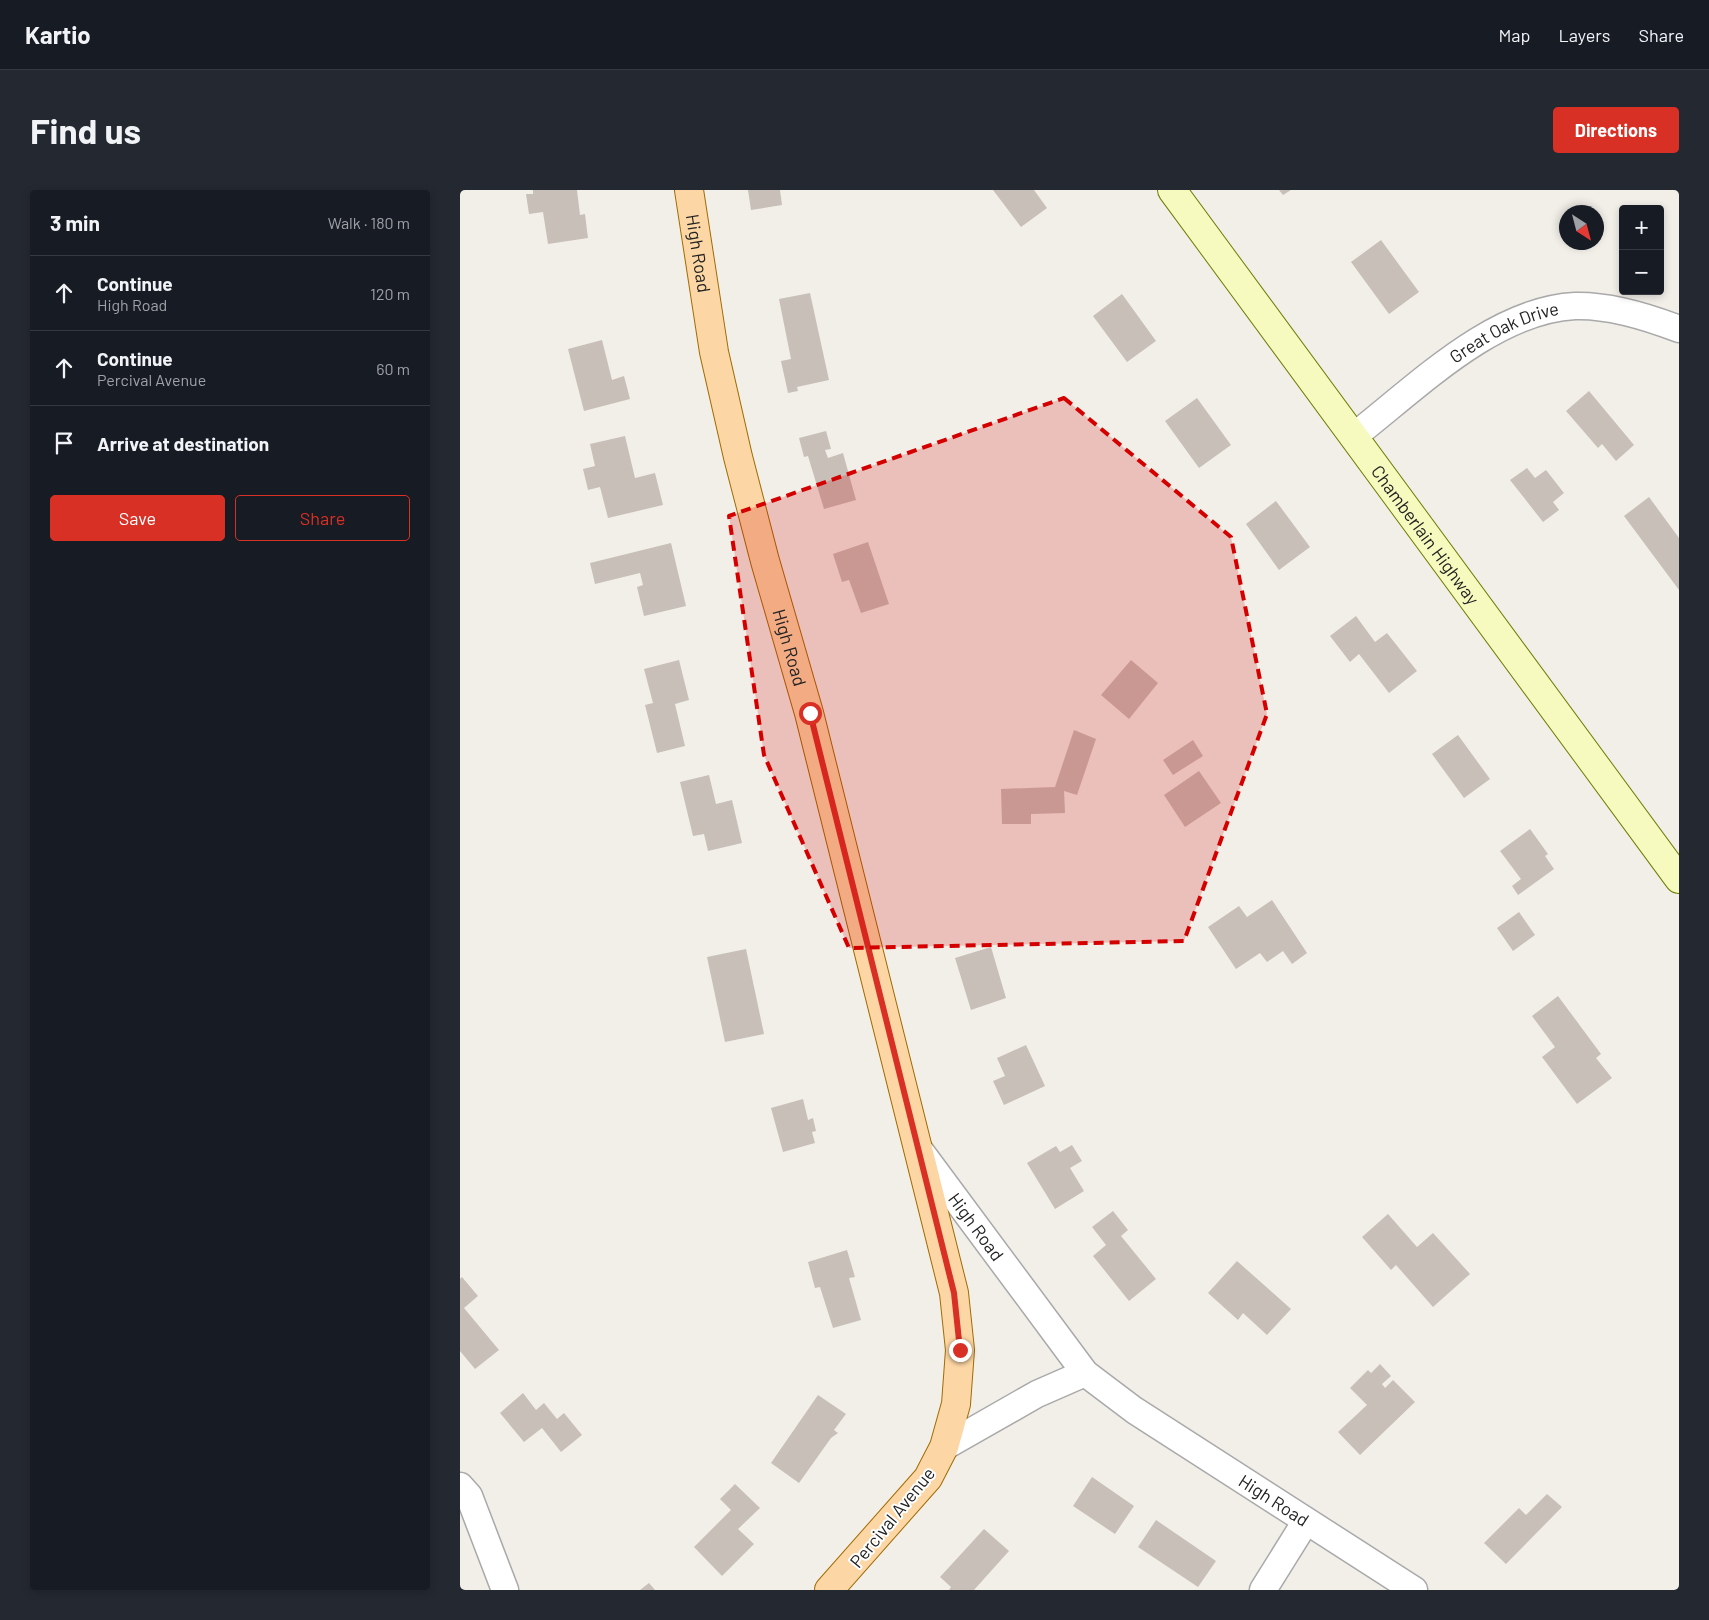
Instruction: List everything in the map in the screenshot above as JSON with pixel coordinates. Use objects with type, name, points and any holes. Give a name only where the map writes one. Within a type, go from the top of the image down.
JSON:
[{"type":"main road","name":"High Road","points":[[689,190],[714,352],[738,457],[765,562],[810,713],[917,1146]]},
{"type":"main road","name":"Chamberlain Highway","points":[[1172,190],[1679,879]]},
{"type":"main road","name":"Percival Avenue","points":[[829,1590],[928,1478],[944,1448],[956,1404],[960,1350],[954,1293],[917,1146]]},
{"type":"street","name":"Great Oak Drive","points":[[1354,436],[1483,336],[1513,322],[1545,311],[1575,306],[1611,310],[1679,329]]},
{"type":"street","name":"High Road","points":[[917,1146],[1085,1373],[1134,1410],[1414,1590]]},
{"type":"street","points":[[944,1448],[1037,1394],[1085,1373]]},
{"type":"street","points":[[460,1486],[468,1496],[505,1590]]},
{"type":"street","points":[[1263,1590],[1306,1522]]},
{"type":"highlighted area","points":[[1064,398],[1231,537],[1267,714],[1184,941],[849,948],[764,755],[729,516]]},
{"type":"building","points":[[533,190],[577,190],[580,215],[585,214],[588,238],[548,244],[543,212],[529,214],[526,194],[533,194]]},
{"type":"building","points":[[748,190],[780,190],[782,205],[751,210]]},
{"type":"building","points":[[993,190],[1034,190],[1047,208],[1021,227]]},
{"type":"building","points":[[1279,190],[1291,190],[1283,195]]},
{"type":"building","points":[[1381,240],[1419,292],[1389,314],[1351,262]]},
{"type":"building","points":[[810,293],[829,380],[797,387],[798,391],[788,393],[781,361],[791,359],[779,299]]},
{"type":"building","points":[[1122,294],[1156,341],[1127,362],[1093,316]]},
{"type":"building","points":[[602,340],[612,380],[624,376],[630,399],[584,411],[568,349]]},
{"type":"building","points":[[1589,391],[1634,445],[1616,461],[1602,444],[1598,448],[1566,411]]},
{"type":"building","points":[[1197,398],[1231,445],[1199,468],[1165,421]]},
{"type":"building","points":[[826,431],[831,449],[825,450],[828,458],[843,453],[856,500],[824,509],[808,456],[804,457],[799,438]]},
{"type":"building","points":[[625,436],[635,478],[655,473],[663,505],[608,518],[600,487],[588,490],[583,469],[595,466],[590,444]]},
{"type":"building","points":[[1527,468],[1535,478],[1546,470],[1564,493],[1553,502],[1559,510],[1543,522],[1510,480]]},
{"type":"building","points":[[1649,497],[1679,538],[1679,590],[1624,516]]},
{"type":"building","points":[[1276,501],[1310,547],[1279,570],[1246,524]]},
{"type":"building","points":[[868,542],[889,604],[861,613],[849,580],[842,582],[833,554]]},
{"type":"building","points":[[671,543],[686,606],[644,616],[637,587],[643,585],[640,573],[595,584],[590,563]]},
{"type":"building","points":[[1356,616],[1375,642],[1387,633],[1417,671],[1389,693],[1359,654],[1350,662],[1330,636]]},
{"type":"building","points":[[679,660],[689,700],[675,704],[685,746],[657,753],[645,705],[653,703],[644,669]]},
{"type":"building","points":[[1131,660],[1158,683],[1129,719],[1101,695]]},
{"type":"building","points":[[1074,730],[1096,739],[1077,795],[1064,791],[1065,813],[1031,814],[1031,824],[1002,824],[1001,789],[1055,787]]},
{"type":"building","points":[[1458,735],[1490,779],[1464,798],[1432,754]]},
{"type":"building","points":[[1193,740],[1203,756],[1173,775],[1163,760]]},
{"type":"building","points":[[1199,771],[1221,803],[1185,827],[1164,795]]},
{"type":"building","points":[[709,775],[716,804],[732,800],[742,843],[708,851],[704,834],[693,836],[680,782]]},
{"type":"building","points":[[1530,829],[1548,854],[1545,856],[1554,869],[1518,895],[1512,886],[1521,879],[1500,851]]},
{"type":"building","points":[[1272,900],[1307,953],[1292,964],[1283,951],[1267,962],[1260,953],[1236,969],[1208,927],[1239,906],[1247,917]]},
{"type":"building","points":[[1519,912],[1535,935],[1513,951],[1497,928]]},
{"type":"building","points":[[991,947],[1006,998],[971,1010],[955,958]]},
{"type":"building","points":[[746,949],[764,1034],[725,1042],[707,957]]},
{"type":"building","points":[[1558,996],[1601,1054],[1596,1058],[1612,1078],[1577,1104],[1542,1057],[1555,1047],[1532,1016]]},
{"type":"building","points":[[1026,1045],[1045,1086],[1004,1105],[993,1081],[1005,1076],[997,1058]]},
{"type":"building","points":[[803,1099],[808,1120],[813,1118],[816,1131],[812,1132],[815,1143],[783,1152],[771,1108]]},
{"type":"building","points":[[1072,1145],[1082,1161],[1070,1168],[1084,1191],[1055,1209],[1027,1163],[1056,1146],[1060,1152]]},
{"type":"building","points":[[1113,1211],[1128,1230],[1121,1236],[1156,1279],[1129,1301],[1093,1256],[1106,1245],[1092,1227]]},
{"type":"building","points":[[1388,1214],[1417,1247],[1433,1233],[1470,1274],[1433,1307],[1396,1265],[1391,1270],[1362,1237]]},
{"type":"building","points":[[847,1250],[855,1277],[849,1278],[861,1320],[833,1328],[820,1287],[815,1288],[808,1262]]},
{"type":"building","points":[[1237,1261],[1291,1309],[1267,1335],[1243,1313],[1238,1320],[1208,1293]]},
{"type":"building","points":[[462,1277],[478,1296],[464,1308],[499,1350],[475,1369],[460,1351],[460,1279]]},
{"type":"building","points":[[1380,1364],[1391,1376],[1382,1384],[1385,1388],[1393,1380],[1415,1402],[1360,1455],[1338,1432],[1367,1405],[1350,1388],[1368,1370],[1371,1373]]},
{"type":"building","points":[[523,1393],[536,1410],[544,1403],[557,1419],[564,1413],[582,1435],[561,1452],[542,1428],[524,1442],[500,1413]]},
{"type":"building","points":[[818,1395],[846,1414],[834,1430],[838,1433],[831,1438],[799,1483],[771,1463]]},
{"type":"building","points":[[1092,1477],[1134,1506],[1115,1534],[1073,1506]]},
{"type":"building","points":[[735,1484],[760,1508],[738,1529],[754,1544],[722,1576],[694,1547],[731,1510],[720,1499]]},
{"type":"building","points":[[1547,1494],[1562,1507],[1506,1564],[1484,1543],[1519,1508],[1526,1515]]},
{"type":"building","points":[[1156,1520],[1216,1561],[1198,1587],[1138,1547]]},
{"type":"building","points":[[984,1529],[1009,1551],[974,1590],[949,1590],[951,1587],[940,1577]]},
{"type":"building","points":[[649,1583],[655,1590],[640,1590]]},
{"type":"route","points":[[810,713],[954,1293],[960,1350]]}]
